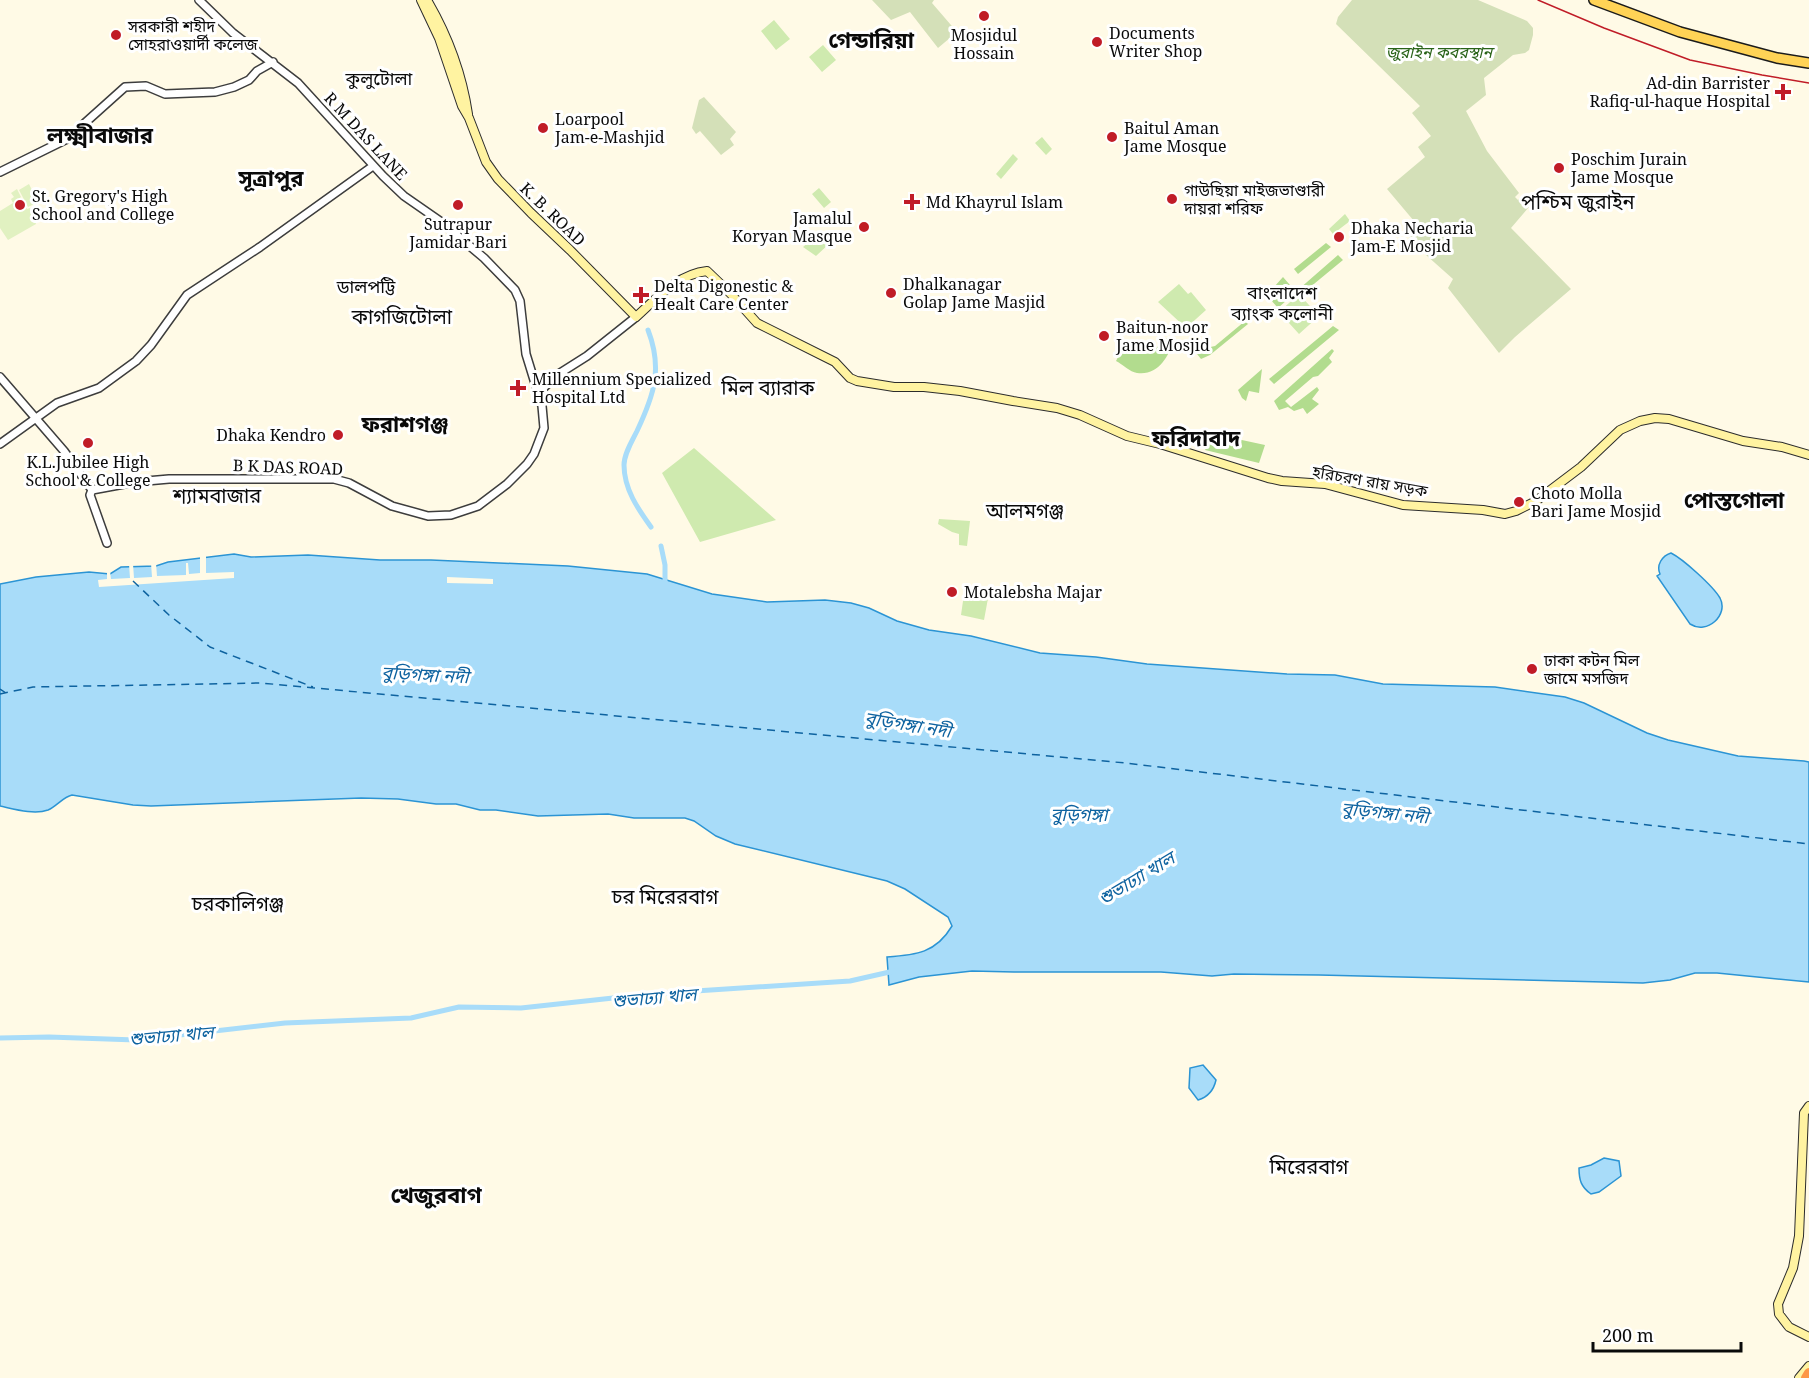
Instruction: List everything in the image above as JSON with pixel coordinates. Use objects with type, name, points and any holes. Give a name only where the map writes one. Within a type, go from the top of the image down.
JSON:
[{"type":"main road","name":"K. B. ROAD","points":[[421,0],[439,38],[462,106],[469,118]]},
{"type":"main road","name":"K. B. ROAD","points":[[427,0],[441,24],[459,75],[469,118],[481,152],[498,178],[636,317]]},
{"type":"main road","points":[[1594,0],[1680,32],[1777,58],[1809,63]]},
{"type":"main road","name":"হরিচরণ রায় সড়ক","points":[[636,317],[677,281],[696,272],[707,271],[757,323],[835,362],[850,378],[857,381],[888,387],[960,391],[1057,408],[1080,415],[1127,436],[1282,481],[1324,484],[1403,505],[1483,510],[1494,513],[1516,512],[1534,503],[1581,467],[1620,430],[1640,421],[1655,418],[1669,419],[1743,441],[1782,447],[1809,455]]},
{"type":"main road","points":[[1809,1106],[1804,1113],[1799,1236],[1793,1268],[1778,1304],[1779,1314],[1784,1322],[1806,1336],[1809,1343]]},
{"type":"main road","points":[[1804,1375],[1809,1361]]},
{"type":"main road","points":[[1804,1375],[1809,1366]]},
{"type":"street","name":"R M DAS LANE","points":[[199,0],[233,33],[273,62],[306,92],[399,192],[461,238],[502,274],[515,290],[522,312],[528,364],[537,394]]},
{"type":"street","points":[[0,172],[67,139],[125,87],[146,86],[165,94],[215,92],[249,80],[257,70],[273,62]]},
{"type":"street","points":[[0,444],[57,403],[99,388],[136,361],[187,295],[260,247],[373,166]]},
{"type":"street","points":[[537,394],[557,375],[587,356],[636,317]]},
{"type":"street","points":[[0,377],[64,451],[93,490],[90,495],[107,543]]},
{"type":"street","name":"B K DAS ROAD","points":[[93,490],[169,479],[334,479],[350,483],[403,510],[428,516],[451,515],[488,501],[527,464],[540,443],[544,428],[542,406],[537,394]]},
{"type":"green space","points":[[872,0],[934,0],[932,3],[957,32],[938,48],[910,12],[891,20]]},
{"type":"green space","name":"জুরাইন কবরস্থান","points":[[1352,0],[1478,0],[1527,21],[1533,28],[1529,50],[1513,55],[1484,78],[1486,95],[1466,111],[1487,151],[1519,193],[1515,197],[1518,200],[1521,198],[1529,207],[1511,228],[1571,289],[1499,353],[1448,288],[1453,279],[1408,239],[1419,227],[1387,189],[1425,157],[1418,147],[1431,136],[1412,113],[1420,106],[1336,24],[1338,17]]},
{"type":"green space","points":[[774,20],[790,39],[776,50],[761,31]]},
{"type":"green space","points":[[823,45],[836,60],[822,72],[809,57]]},
{"type":"green space","points":[[704,97],[736,132],[730,139],[734,145],[721,155],[700,131],[696,134],[692,128],[699,100]]},
{"type":"green space","points":[[1042,137],[1052,149],[1046,155],[1035,143]]},
{"type":"green space","points":[[1013,154],[1018,159],[1001,179],[996,174]]},
{"type":"green space","points":[[29,184],[38,202],[28,207],[19,190]]},
{"type":"green space","points":[[819,188],[831,202],[824,208],[812,194]]},
{"type":"green space","points":[[17,189],[21,197],[16,201],[22,199],[27,209],[30,208],[36,224],[8,240],[0,228],[0,211],[13,203],[11,199],[14,197],[11,193]]},
{"type":"green space","points":[[1345,214],[1350,221],[1333,234],[1329,229]]},
{"type":"green space","points":[[818,234],[830,243],[816,256],[803,247]]},
{"type":"green space","points":[[1326,243],[1331,247],[1298,274],[1294,269]]},
{"type":"green space","points":[[1338,255],[1343,260],[1303,293],[1299,289]]},
{"type":"green space","points":[[1283,277],[1296,292],[1278,308],[1269,298],[1276,291],[1274,287]]},
{"type":"green space","points":[[1179,284],[1188,294],[1191,292],[1206,310],[1186,328],[1158,302]]},
{"type":"green space","points":[[1299,294],[1319,316],[1299,334],[1279,312]]},
{"type":"green space","points":[[1245,321],[1248,324],[1210,355],[1201,359],[1190,345],[1197,339],[1206,348],[1215,346]]},
{"type":"green space","points":[[1333,326],[1339,330],[1274,384],[1269,379]]},
{"type":"green space","points":[[1168,337],[1174,341],[1169,353],[1151,372],[1137,373],[1116,361],[1119,355],[1131,348],[1137,340],[1149,346],[1153,351]]},
{"type":"green space","points":[[1332,349],[1334,351],[1329,358],[1332,362],[1318,376],[1313,377],[1285,401],[1291,407],[1317,387],[1319,390],[1312,399],[1319,404],[1307,414],[1303,408],[1294,411],[1288,407],[1279,410],[1274,401]]},
{"type":"green space","points":[[1262,369],[1259,393],[1249,391],[1246,401],[1238,390]]},
{"type":"green space","points":[[1214,434],[1265,445],[1259,463],[1205,450]]},
{"type":"green space","points":[[694,448],[776,520],[700,542],[662,473]]},
{"type":"green space","points":[[939,519],[970,521],[967,546],[959,545],[959,534],[938,524]]},
{"type":"green space","points":[[965,587],[989,593],[984,620],[961,615]]},
{"type":"water","points":[[1671,553],[1697,573],[1720,598],[1722,611],[1715,622],[1703,627],[1690,624],[1657,576],[1660,574],[1661,561]]},
{"type":"water","name":"বুড়িগঙ্গা","points":[[234,554],[251,557],[308,555],[380,560],[568,566],[647,574],[712,594],[767,602],[825,600],[851,603],[869,608],[897,621],[929,630],[971,636],[1040,653],[1147,664],[1287,674],[1335,675],[1383,684],[1495,687],[1565,697],[1668,740],[1738,756],[1809,762],[1809,982],[1717,973],[1695,973],[1670,980],[1643,983],[1319,975],[1212,976],[1161,972],[972,971],[919,977],[889,985],[887,957],[916,953],[932,947],[946,935],[952,926],[948,917],[905,889],[887,881],[735,844],[685,818],[634,818],[608,814],[538,816],[480,810],[456,804],[361,798],[151,806],[72,795],[48,810],[37,812],[0,806],[0,584],[36,577],[89,572],[110,574],[121,567],[156,566],[168,562]]},
{"type":"water","points":[[1203,1065],[1216,1080],[1210,1092],[1198,1100],[1189,1088],[1190,1068]]},
{"type":"water","points":[[1604,1158],[1619,1161],[1621,1176],[1599,1192],[1591,1194],[1581,1183],[1579,1168]]},
{"type":"pier","points":[[206,554],[206,573],[234,572],[234,578],[99,587],[98,580],[107,579],[107,571],[110,571],[111,579],[130,578],[129,564],[133,564],[134,578],[152,577],[151,563],[156,563],[157,576],[186,575],[186,563],[188,563],[189,574],[200,573],[200,555]]},
{"type":"pier","points":[[447,577],[493,579],[493,584],[447,583]]},
{"type":"waterway","points":[[648,330],[653,344],[656,370],[652,394],[627,452],[624,465],[629,490],[651,527]]},
{"type":"waterway","points":[[661,546],[665,565],[665,586]]},
{"type":"waterway","name":"শুভাঢ্যা খাল","points":[[0,1038],[136,1040],[285,1023],[411,1018],[459,1007],[521,1008],[650,994],[850,981],[894,971]]},
{"type":"ferry route","points":[[133,581],[169,615],[210,647],[313,687]]},
{"type":"ferry route","points":[[0,694],[33,687],[261,683],[1125,763],[1809,844]]},
{"type":"ferry route","points":[[0,689],[6,693]]},
{"type":"railway","points":[[1538,0],[1604,28],[1690,60],[1809,83]]},
{"type":"place","name":"Mosjidul Hossain","points":[[984,16]]},
{"type":"place","name":"সরকারী শহীদ সোহরাওয়ার্দী কলেজ","points":[[116,35]]},
{"type":"place","name":"Documents Writer Shop","points":[[1097,42]]},
{"type":"place","name":"Ad-din Barrister Rafiq-ul-haque Hospital","points":[[1783,92]]},
{"type":"place","name":"Loarpool Jam-e-Mashjid","points":[[543,128]]},
{"type":"place","name":"Baitul Aman Jame Mosque","points":[[1112,137]]},
{"type":"place","name":"Poschim Jurain Jame Mosque","points":[[1559,168]]},
{"type":"place","name":"গাউছিয়া মাইজভাণ্ডারী দায়রা শরিফ","points":[[1172,199]]},
{"type":"place","name":"Md Khayrul Islam","points":[[912,202]]},
{"type":"place","name":"St. Gregory's High School and College","points":[[20,205]]},
{"type":"place","name":"Sutrapur Jamidar Bari","points":[[458,205]]},
{"type":"place","name":"Jamalul Koryan Masque","points":[[864,227]]},
{"type":"place","name":"Dhaka Necharia Jam-E Mosjid","points":[[1339,237]]},
{"type":"place","name":"Dhalkanagar Golap Jame Masjid","points":[[891,293]]},
{"type":"place","name":"Delta Digonestic & Healt Care Center","points":[[641,295]]},
{"type":"place","name":"Baitun-noor Jame Mosjid","points":[[1104,336]]},
{"type":"place","name":"Millennium Specialized Hospital Ltd","points":[[518,388]]},
{"type":"place","name":"Dhaka Kendro","points":[[338,435]]},
{"type":"place","name":"K.L.Jubilee High School & College","points":[[88,443]]},
{"type":"place","name":"Choto Molla Bari Jame Mosjid","points":[[1519,502]]},
{"type":"place","name":"Motalebsha Majar","points":[[952,592]]},
{"type":"place","name":"ঢাকা কটন মিল জামে মসজিদ","points":[[1532,669]]},
{"type":"district","name":"গেন্ডারিয়া","points":[[871,39]]},
{"type":"district","name":"কুলুটোলা","points":[[379,78]]},
{"type":"district","name":"লক্ষ্মীবাজার","points":[[100,134]]},
{"type":"district","name":"সূত্রাপুর","points":[[271,177]]},
{"type":"district","name":"পশ্চিম জুরাইন","points":[[1578,201]]},
{"type":"district","name":"ডালপট্টি","points":[[366,286]]},
{"type":"district","name":"বাংলাদেশ ব্যাংক কলোনী","points":[[1282,302]]},
{"type":"district","name":"কাগজিটোলা","points":[[402,316]]},
{"type":"district","name":"মিল ব্যারাক","points":[[768,387]]},
{"type":"district","name":"ফরাশগঞ্জ","points":[[405,423]]},
{"type":"district","name":"ফরিদাবাদ","points":[[1196,437]]},
{"type":"district","name":"শ্যামবাজার","points":[[217,495]]},
{"type":"district","name":"পোস্তগোলা","points":[[1734,499]]},
{"type":"district","name":"আলমগঞ্জ","points":[[1025,510]]},
{"type":"district","name":"চর মিরেরবাগ","points":[[665,896]]},
{"type":"district","name":"চরকালিগঞ্জ","points":[[238,903]]},
{"type":"district","name":"মিরেরবাগ","points":[[1309,1166]]},
{"type":"district","name":"খেজুরবাগ","points":[[436,1194]]},
{"type":"water label","name":"বুড়িগঙ্গা নদী","points":[[425,674]]},
{"type":"water label","name":"বুড়িগঙ্গা নদী","points":[[908,724]]},
{"type":"water label","name":"বুড়িগঙ্গা নদী","points":[[1385,812]]}]
